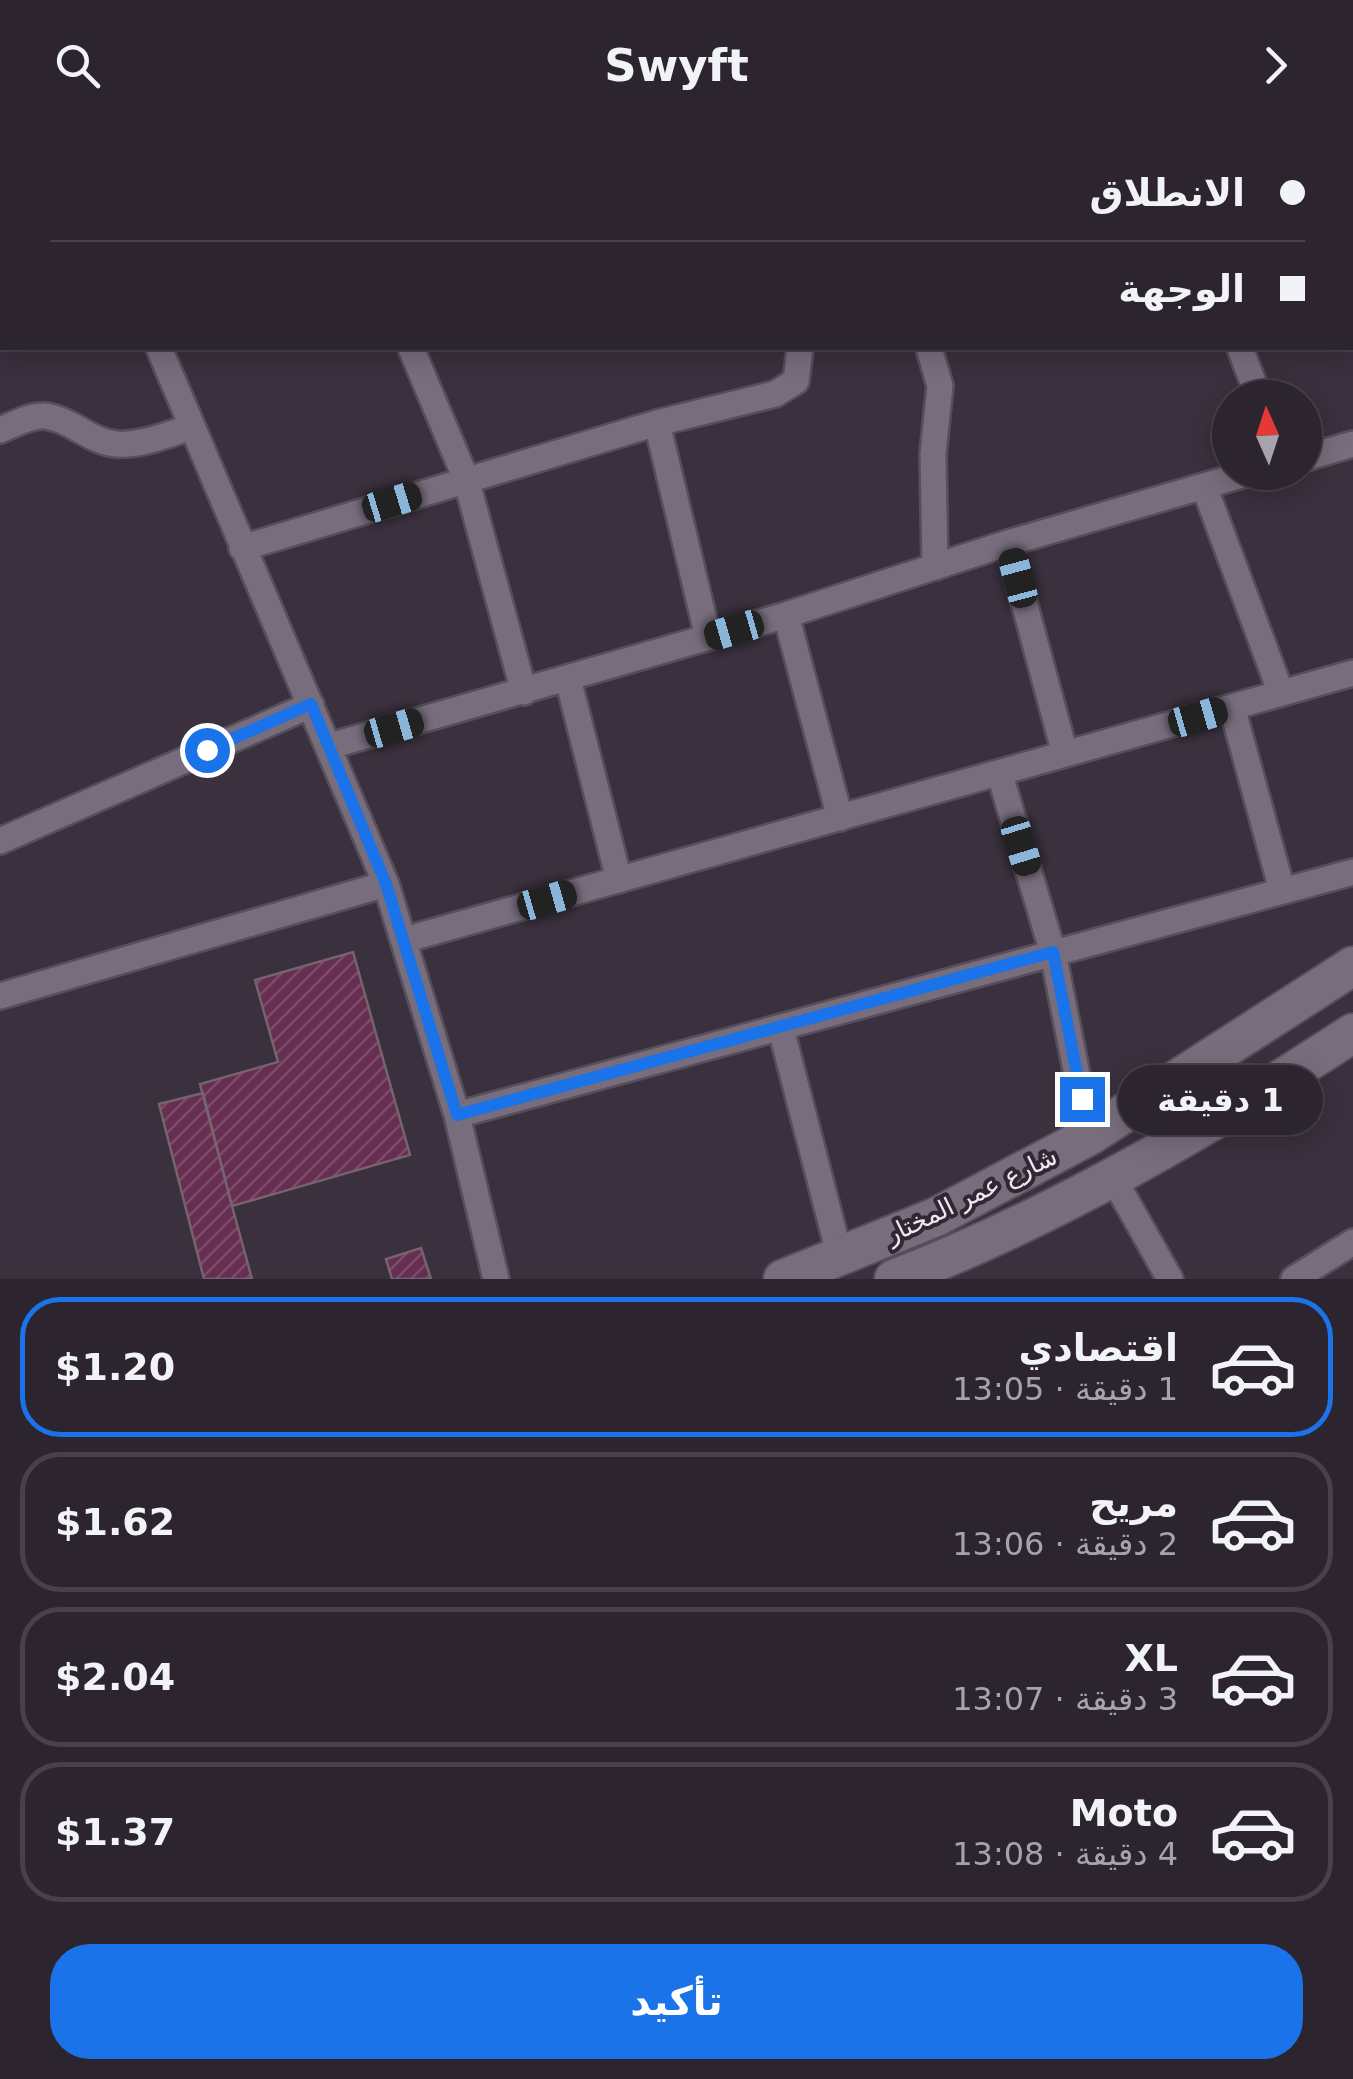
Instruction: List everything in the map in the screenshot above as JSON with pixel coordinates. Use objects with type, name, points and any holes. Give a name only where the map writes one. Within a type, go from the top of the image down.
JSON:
[{"type":"street","points":[[160,350],[386,884],[457,1115],[496,1279]]},
{"type":"street","points":[[412,350],[466,479],[524,692]]},
{"type":"street","points":[[242,548],[657,423],[776,394],[796,381],[800,350]]},
{"type":"street","points":[[930,350],[940,386],[933,454],[936,567]]},
{"type":"street","points":[[1241,350],[1252,380]]},
{"type":"street","points":[[0,430],[43,416],[120,445],[192,427]]},
{"type":"street","points":[[657,423],[708,637]]},
{"type":"street","points":[[1322,453],[1353,444]]},
{"type":"street","points":[[330,746],[786,616],[1212,484]]},
{"type":"street","points":[[1204,486],[1281,693]]},
{"type":"street","points":[[1008,544],[1065,754]]},
{"type":"street","points":[[786,616],[840,818]]},
{"type":"street","points":[[404,940],[1353,673]]},
{"type":"street","points":[[568,679],[619,880]]},
{"type":"street","points":[[0,841],[311,704]]},
{"type":"street","points":[[1232,707],[1282,890]]},
{"type":"street","points":[[1000,775],[1053,952],[1089,1136]]},
{"type":"street","points":[[457,1115],[1353,872]]},
{"type":"street","points":[[0,996],[386,884]]},
{"type":"street","name":"شارع عمر المختار","points":[[784,1279],[936,1217],[1089,1136],[1353,966]]},
{"type":"street","points":[[1320,989],[1352,1034]]},
{"type":"street","points":[[781,1029],[840,1258]]},
{"type":"street","name":"شارع عمر المختار","points":[[894,1279],[961,1253],[1112,1176],[1352,1034]]},
{"type":"street","points":[[1112,1176],[1170,1279]]},
{"type":"street","points":[[1294,1279],[1353,1242]]},
{"type":"building","points":[[353,952],[410,1155],[232,1206],[200,1084],[278,1062],[255,980]]},
{"type":"building","points":[[203,1093],[252,1279],[204,1279],[159,1104]]},
{"type":"building","points":[[421,1248],[431,1279],[392,1279],[386,1259]]},
{"type":"route","points":[[207,750],[311,704],[386,884],[457,1115],[1053,952],[1082,1099]]}]
